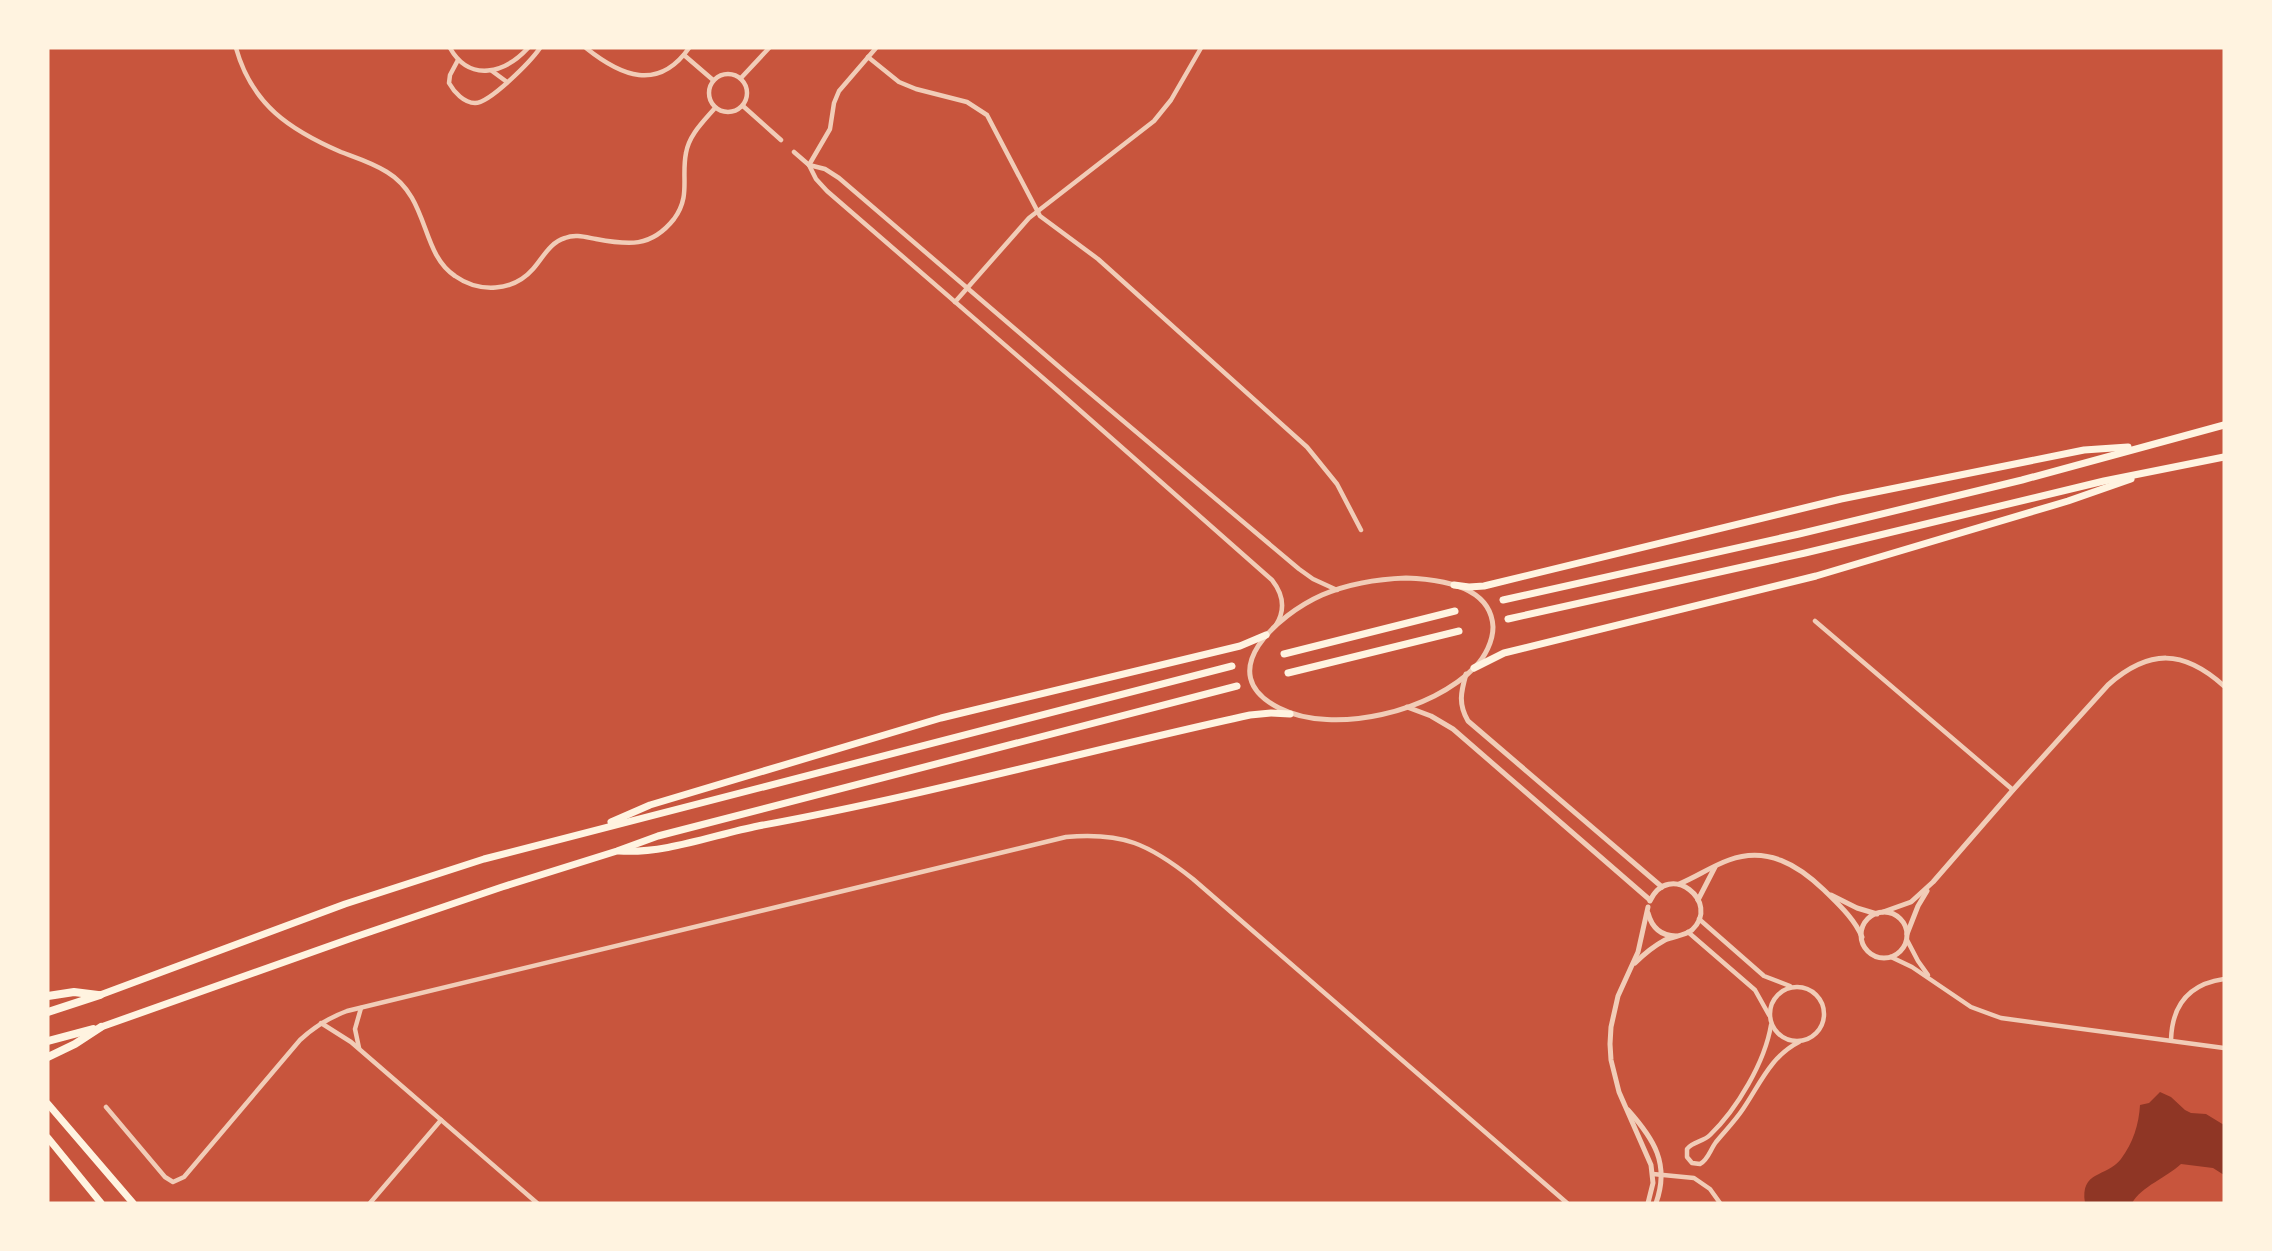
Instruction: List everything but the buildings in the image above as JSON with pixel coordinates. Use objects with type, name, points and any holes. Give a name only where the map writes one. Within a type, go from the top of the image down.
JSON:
[{"type":"highway","points":[[48,996],[74,992],[100,995]]},
{"type":"highway","points":[[48,1012],[100,995]]},
{"type":"highway","points":[[48,1041],[101,1028]]},
{"type":"highway","points":[[48,1057],[101,1028]]},
{"type":"main road","points":[[1503,600],[1799,534],[2022,480],[2224,424]]},
{"type":"main road","points":[[1454,585],[1484,586],[1841,499],[2063,454],[2097,448],[2137,448]]},
{"type":"main road","points":[[1508,619],[1805,553],[2051,493],[2224,457]]},
{"type":"main road","points":[[1474,668],[1504,653],[1816,576],[2111,487],[2138,475]]},
{"type":"main road","points":[[1284,654],[1455,611]]},
{"type":"main road","points":[[1288,673],[1459,631]]},
{"type":"main road","points":[[605,826],[650,805],[941,718],[1240,646],[1266,635]]},
{"type":"main road","points":[[100,995],[345,904],[484,859],[605,826],[922,748],[1232,666]]},
{"type":"main road","points":[[101,1028],[363,934],[658,836],[1237,686]]},
{"type":"main road","points":[[617,851],[650,850],[743,829],[850,810],[1250,715],[1290,714]]},
{"type":"main road","points":[[48,1104],[133,1203]]},
{"type":"main road","points":[[48,1138],[101,1203]]},
{"type":"street","points":[[236,48],[250,84],[267,106],[308,137],[380,168],[396,178],[415,200],[436,255],[445,268],[466,283],[485,288],[505,286],[519,281],[531,272],[552,246],[566,238],[582,236],[629,244],[644,241],[663,230],[678,213],[684,199],[688,144],[715,108]]},
{"type":"street","points":[[450,48],[459,60],[474,69],[492,71],[515,61],[528,48]]},
{"type":"street","points":[[459,60],[450,75],[449,83],[465,101],[476,104],[528,64],[540,48]]},
{"type":"street","points":[[586,48],[611,67],[634,75],[650,74],[665,69],[684,55],[689,48]]},
{"type":"street","points":[[741,78],[769,48]]},
{"type":"street","points":[[809,165],[830,129],[834,103],[839,91],[876,48]]},
{"type":"street","points":[[955,302],[1021,225],[1154,121],[1171,100],[1201,48]]},
{"type":"street","points":[[684,55],[713,80]]},
{"type":"street","points":[[868,57],[892,77],[908,86],[968,102],[981,110],[996,128],[1037,211],[1045,220],[1098,259],[1307,447],[1337,484],[1361,530]]},
{"type":"street","points":[[492,71],[507,82]]},
{"type":"street","points":[[727,74],[741,78],[748,92],[743,106],[730,113],[715,108],[709,95],[713,80],[727,74]]},
{"type":"street","points":[[743,106],[781,140]]},
{"type":"street","points":[[794,152],[809,165],[816,179],[827,191],[1272,580],[1277,586],[1282,603],[1279,619],[1274,627]]},
{"type":"street","points":[[809,165],[825,169],[839,178],[1299,569],[1313,579],[1337,590]]},
{"type":"street","points":[[1399,578],[1437,580],[1454,585],[1483,601],[1491,616],[1492,634],[1487,650],[1474,668],[1444,690],[1407,707],[1374,716],[1343,720],[1315,719],[1290,714],[1258,693],[1250,675],[1252,656],[1274,627],[1309,601],[1365,582],[1399,578]]},
{"type":"street","points":[[1815,621],[2013,790]]},
{"type":"street","points":[[1862,937],[1867,920],[1911,902],[1933,882],[2108,685],[2123,672],[2159,657],[2185,660],[2197,665],[2224,686]]},
{"type":"street","points":[[1466,674],[1461,696],[1463,713],[1468,721],[1662,887]]},
{"type":"street","points":[[1407,707],[1431,716],[1453,729],[1650,900]]},
{"type":"street","points":[[106,1107],[165,1177],[177,1182],[184,1177],[289,1051],[321,1023],[346,1011],[1066,837],[1092,835],[1118,838],[1143,845],[1166,857],[1568,1203]]},
{"type":"street","points":[[1648,1203],[1652,1191],[1653,1174],[1648,1156],[1614,1076],[1611,1036],[1618,996],[1632,967],[1642,938],[1650,900],[1662,887],[1679,884],[1743,856],[1771,856],[1797,867],[1825,891],[1852,919],[1869,952],[1880,958],[1891,957],[1901,951],[1918,906],[1933,882]]},
{"type":"street","points":[[1698,900],[1716,866]]},
{"type":"street","points":[[1632,967],[1647,951],[1688,932],[1699,919],[1698,900],[1691,890],[1679,884]]},
{"type":"street","points":[[1825,891],[1857,908],[1899,918],[1917,961],[1932,980]]},
{"type":"street","points":[[1648,907],[1650,920],[1658,931],[1676,936]]},
{"type":"street","points":[[1688,932],[1755,990],[1769,1015],[1771,1025],[1762,1057],[1734,1105],[1707,1138],[1692,1144],[1687,1149],[1687,1156],[1692,1163],[1700,1164],[1744,1108],[1778,1056],[1787,1048],[1816,1034],[1821,1027],[1824,1011],[1814,992],[1782,985],[1764,976],[1699,919]]},
{"type":"street","points":[[1891,957],[1912,967],[1964,1003],[2001,1018],[2224,1048]]},
{"type":"street","points":[[2171,1040],[2175,1014],[2189,993],[2200,985],[2224,979]]},
{"type":"street","points":[[1769,1015],[1773,1000],[1785,989],[1793,987]]},
{"type":"street","points":[[360,1050],[355,1029],[361,1008]]},
{"type":"street","points":[[321,1023],[360,1050],[537,1203]]},
{"type":"street","points":[[1771,1025],[1782,1038],[1799,1042]]},
{"type":"street","points":[[1625,1106],[1655,1147],[1662,1176],[1656,1203]]},
{"type":"street","points":[[370,1203],[441,1120]]},
{"type":"street","points":[[1653,1174],[1694,1178],[1710,1189],[1720,1203]]},
{"type":"shaded area","points":[[2160,1092],[2171,1097],[2185,1110],[2191,1113],[2206,1114],[2224,1125],[2224,1175],[2213,1168],[2181,1164],[2148,1187],[2132,1203],[2085,1203],[2086,1185],[2090,1180],[2115,1165],[2129,1146],[2137,1126],[2140,1105],[2149,1103]]}]
